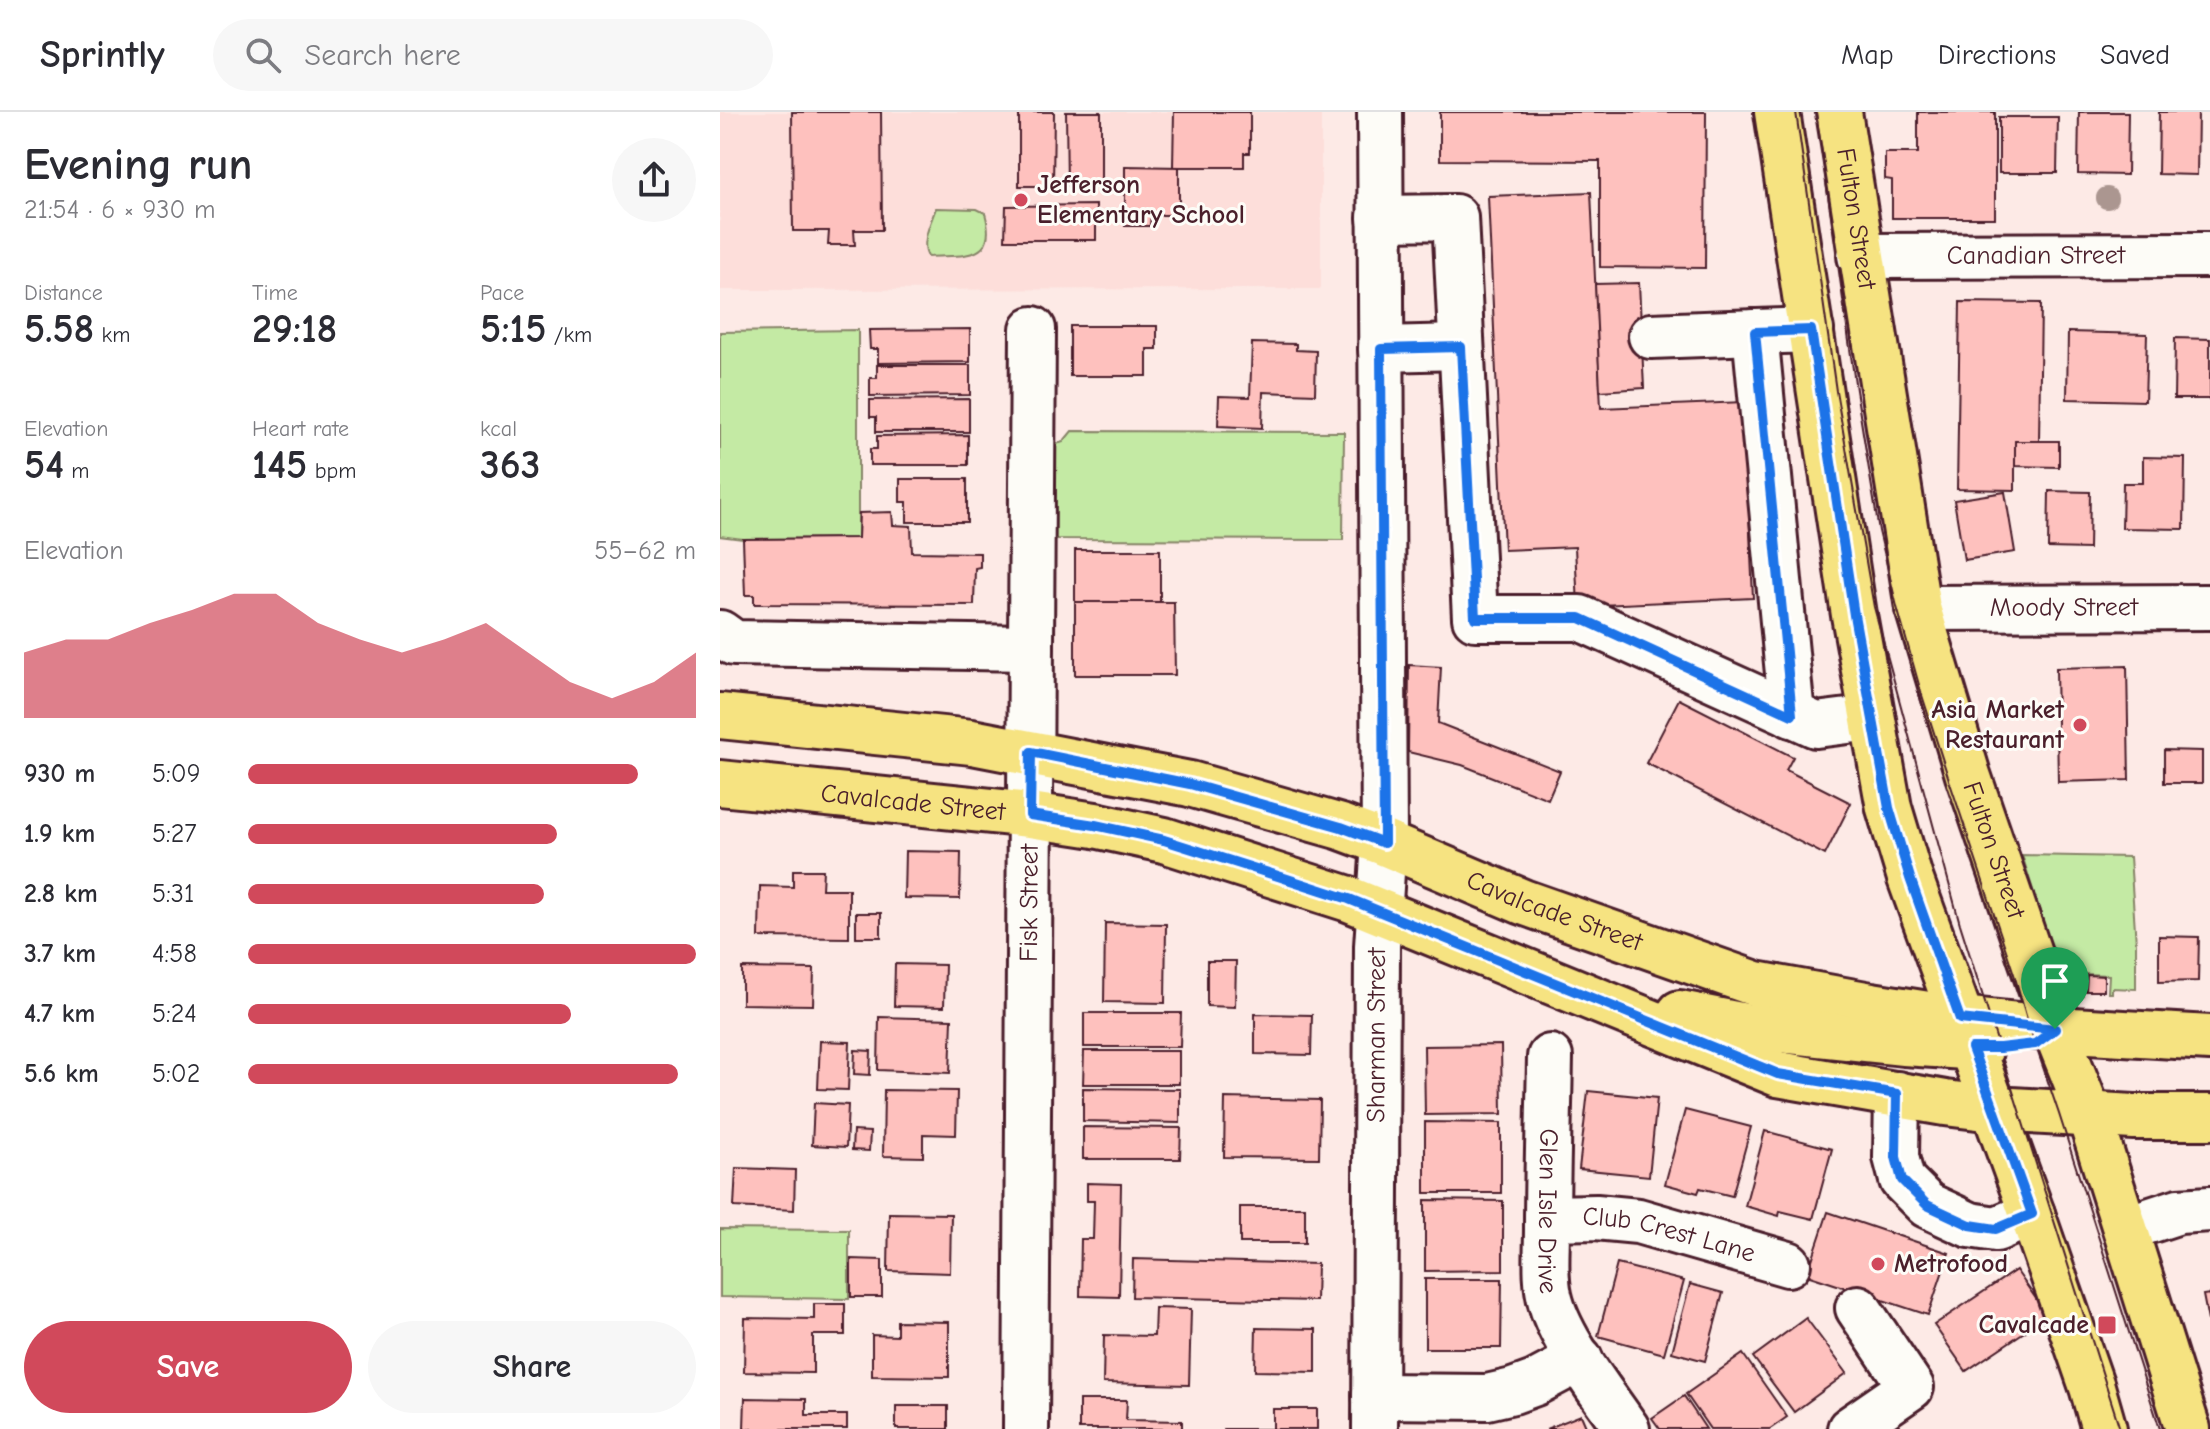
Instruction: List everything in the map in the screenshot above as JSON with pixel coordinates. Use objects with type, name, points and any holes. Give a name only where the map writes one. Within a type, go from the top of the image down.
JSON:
[{"type":"main road","points":[[1777,112],[1854,615],[1889,808],[1910,878],[2032,1214],[2104,1429]]},
{"type":"main road","name":"Fulton Street","points":[[1839,112],[1918,608],[1968,775],[2195,1424]]},
{"type":"main road","name":"Cavalcade Street","points":[[720,716],[972,742],[1190,784],[1341,827],[1523,902],[1756,984],[1871,1005],[1966,1033]]},
{"type":"main road","name":"Cavalcade Street","points":[[720,783],[1030,815],[1164,840],[1349,899],[1778,1074],[1994,1109],[2134,1117],[2210,1117]]},
{"type":"main road","points":[[1583,994],[1751,1027],[1966,1033],[2000,1048],[2035,1044],[2055,1029],[2210,1038]]},
{"type":"street","name":"Sharman Street","points":[[1375,1412],[1377,946],[1384,843],[1380,112]]},
{"type":"street","points":[[1380,218],[1455,217],[1475,618],[1580,618],[1816,725],[1872,718]]},
{"type":"street","name":"Canadian Street","points":[[1860,256],[2210,255]]},
{"type":"street","name":"Fisk Street","points":[[1026,1429],[1033,329]]},
{"type":"street","points":[[1651,336],[1811,330]]},
{"type":"street","points":[[1755,332],[1792,715]]},
{"type":"street","points":[[1381,349],[1461,347]]},
{"type":"street","name":"Moody Street","points":[[1918,608],[2210,607]]},
{"type":"street","points":[[720,633],[734,643],[1031,648]]},
{"type":"street","name":"Glen Isle Drive","points":[[1550,1057],[1547,1218],[1550,1301],[1560,1326],[1627,1429]]},
{"type":"street","points":[[1897,1094],[1896,1157],[1902,1180],[1927,1205],[1970,1225],[1996,1229],[2032,1214]]},
{"type":"street","points":[[2127,1228],[2179,1211],[2210,1209]]},
{"type":"street","name":"Club Crest Lane","points":[[1547,1218],[1596,1217],[1638,1221],[1788,1264]]},
{"type":"street","points":[[1850,1429],[1911,1387],[1858,1308]]},
{"type":"street","points":[[1375,1412],[1513,1391],[1580,1359]]},
{"type":"shaded area","name":"Jefferson Elementary School","points":[[720,112],[1321,112],[1321,289],[720,290]]},
{"type":"green space","points":[[936,208],[977,209],[985,213],[987,241],[982,248],[964,255],[928,257],[926,239]]},
{"type":"green space","points":[[858,330],[858,538],[743,539],[720,536],[720,332]]},
{"type":"green space","points":[[1072,431],[1344,432],[1343,540],[1049,539],[1049,446],[1063,442]]},
{"type":"green space","points":[[2022,855],[2130,857],[2136,989],[2112,988],[2112,993],[2108,993],[2109,975],[2085,974],[2083,995],[2061,979]]},
{"type":"green space","points":[[720,1229],[849,1230],[849,1299],[720,1297]]},
{"type":"building","points":[[792,112],[881,112],[882,230],[854,230],[855,245],[828,245],[829,231],[793,231]]},
{"type":"building","points":[[1019,112],[1054,112],[1053,186],[1019,186]]},
{"type":"building","points":[[1066,112],[1101,112],[1101,186],[1067,186]]},
{"type":"building","points":[[1174,112],[1250,112],[1250,153],[1244,153],[1244,167],[1173,167]]},
{"type":"building","points":[[1440,112],[1706,112],[1705,268],[1600,267],[1600,161],[1440,160]]},
{"type":"building","points":[[1918,112],[1995,112],[1995,218],[1892,218],[1892,180],[1885,179],[1885,153],[1918,153]]},
{"type":"building","points":[[2079,112],[2128,112],[2127,175],[2078,174]]},
{"type":"building","points":[[2159,112],[2198,112],[2197,175],[2158,174]]},
{"type":"building","points":[[1999,117],[2058,117],[2057,173],[1999,173]]},
{"type":"building","points":[[1125,166],[1179,167],[1179,215],[1151,215],[1150,226],[1125,226]]},
{"type":"building","points":[[1591,192],[1601,408],[1744,402],[1753,598],[1578,606],[1575,547],[1504,550],[1488,196]]},
{"type":"building","points":[[1096,205],[1096,240],[1005,240],[1006,206]]},
{"type":"building","points":[[1639,283],[1644,388],[1600,391],[1595,284]]},
{"type":"building","points":[[1960,302],[2041,303],[2039,441],[2015,441],[2015,490],[1957,489]]},
{"type":"building","points":[[1070,326],[1157,326],[1157,349],[1147,349],[1147,376],[1070,376]]},
{"type":"building","points":[[970,329],[970,362],[878,363],[878,349],[870,349],[869,330]]},
{"type":"building","points":[[2068,332],[2147,334],[2145,401],[2067,399]]},
{"type":"building","points":[[2175,338],[2210,339],[2210,399],[2174,399]]},
{"type":"building","points":[[1252,343],[1296,344],[1296,350],[1316,351],[1315,394],[1263,392],[1262,428],[1218,426],[1219,396],[1250,397]]},
{"type":"building","points":[[877,365],[970,365],[970,395],[870,396],[870,378],[877,378]]},
{"type":"building","points":[[969,399],[969,432],[876,432],[876,417],[870,417],[870,400]]},
{"type":"building","points":[[968,435],[968,465],[870,465],[870,449],[877,449],[877,436]]},
{"type":"building","points":[[2015,441],[2059,441],[2059,467],[2015,466]]},
{"type":"building","points":[[2143,457],[2185,458],[2184,529],[2122,528],[2123,483],[2143,483]]},
{"type":"building","points":[[900,479],[967,479],[967,522],[907,522],[907,502],[900,502]]},
{"type":"building","points":[[2049,491],[2090,492],[2089,549],[2048,548]]},
{"type":"building","points":[[2005,492],[2015,552],[1964,560],[1954,500]]},
{"type":"building","points":[[892,512],[893,525],[911,526],[912,552],[980,553],[980,567],[975,568],[974,605],[754,604],[754,595],[745,595],[743,539],[858,538],[859,513]]},
{"type":"building","points":[[1075,550],[1160,550],[1160,602],[1075,602]]},
{"type":"building","points":[[1075,602],[1174,602],[1175,675],[1075,675]]},
{"type":"building","points":[[1409,665],[1441,667],[1438,723],[1560,771],[1548,799],[1462,765],[1408,752]]},
{"type":"building","points":[[2127,666],[2129,780],[2058,782],[2056,668]]},
{"type":"building","points":[[1679,699],[1793,757],[1786,770],[1851,803],[1825,855],[1646,763]]},
{"type":"building","points":[[2164,750],[2202,751],[2202,783],[2164,783]]},
{"type":"building","points":[[905,851],[961,852],[960,899],[904,898]]},
{"type":"building","points":[[793,870],[823,870],[822,889],[849,889],[849,938],[759,937],[760,886],[793,887]]},
{"type":"building","points":[[856,913],[881,913],[881,937],[856,937]]},
{"type":"building","points":[[1105,923],[1166,924],[1165,1003],[1104,1002]]},
{"type":"building","points":[[2159,936],[2199,937],[2198,981],[2159,982]]},
{"type":"building","points":[[1207,961],[1236,961],[1235,1007],[1207,1006]]},
{"type":"building","points":[[895,964],[945,965],[944,1007],[894,1006]]},
{"type":"building","points":[[742,968],[814,969],[813,1005],[742,1004]]},
{"type":"building","points":[[2087,975],[2104,976],[2104,991],[2086,991]]},
{"type":"building","points":[[1084,1013],[1181,1013],[1180,1047],[1084,1047]]},
{"type":"building","points":[[1255,1014],[1312,1015],[1311,1055],[1255,1054]]},
{"type":"building","points":[[879,1017],[952,1019],[950,1073],[878,1070]]},
{"type":"building","points":[[820,1041],[850,1042],[848,1090],[818,1089]]},
{"type":"building","points":[[1501,1045],[1502,1114],[1425,1115],[1424,1046]]},
{"type":"building","points":[[855,1050],[871,1051],[870,1075],[854,1074]]},
{"type":"building","points":[[1084,1051],[1179,1051],[1179,1084],[1083,1084]]},
{"type":"building","points":[[1083,1088],[1180,1089],[1180,1123],[1083,1121]]},
{"type":"building","points":[[884,1090],[957,1091],[956,1135],[923,1134],[923,1157],[883,1156]]},
{"type":"building","points":[[1588,1091],[1657,1098],[1649,1176],[1579,1169]]},
{"type":"building","points":[[1225,1098],[1320,1100],[1319,1158],[1224,1157]]},
{"type":"building","points":[[814,1103],[848,1105],[846,1147],[812,1145]]},
{"type":"building","points":[[1685,1110],[1751,1127],[1732,1196],[1700,1188],[1698,1193],[1665,1184]]},
{"type":"building","points":[[1425,1122],[1501,1123],[1501,1193],[1425,1193]]},
{"type":"building","points":[[1083,1127],[1181,1128],[1180,1159],[1083,1159]]},
{"type":"building","points":[[853,1131],[870,1132],[869,1151],[852,1150]]},
{"type":"building","points":[[1765,1131],[1832,1149],[1813,1219],[1780,1211],[1779,1216],[1745,1206]]},
{"type":"building","points":[[736,1168],[795,1170],[794,1210],[734,1207]]},
{"type":"building","points":[[1087,1183],[1121,1184],[1119,1297],[1080,1296],[1081,1239],[1093,1239],[1094,1201],[1087,1201]]},
{"type":"building","points":[[1425,1200],[1503,1201],[1503,1270],[1425,1271]]},
{"type":"building","points":[[1240,1207],[1305,1207],[1305,1243],[1240,1243]]},
{"type":"building","name":"Metrofood","points":[[1828,1212],[1949,1253],[1928,1315],[1807,1275]]},
{"type":"building","points":[[889,1213],[951,1214],[950,1273],[888,1271]]},
{"type":"building","points":[[851,1259],[882,1260],[882,1297],[851,1297]]},
{"type":"building","points":[[1133,1259],[1317,1264],[1316,1301],[1132,1297]]},
{"type":"building","points":[[1617,1264],[1684,1281],[1664,1354],[1598,1336]]},
{"type":"building","points":[[2016,1270],[2048,1316],[1966,1371],[1934,1325]]},
{"type":"building","points":[[1425,1279],[1502,1279],[1501,1348],[1425,1348]]},
{"type":"building","points":[[1690,1284],[1723,1293],[1705,1361],[1672,1352]]},
{"type":"building","points":[[2210,1294],[2210,1331],[2203,1295]]},
{"type":"building","points":[[814,1304],[845,1304],[845,1335],[813,1335],[813,1373],[744,1372],[745,1318],[814,1319]]},
{"type":"building","points":[[1155,1308],[1191,1309],[1189,1385],[1103,1383],[1104,1335],[1154,1336]]},
{"type":"building","points":[[1806,1318],[1847,1373],[1794,1412],[1753,1357]]},
{"type":"building","points":[[897,1321],[949,1322],[949,1377],[872,1376],[872,1335],[897,1336]]},
{"type":"building","points":[[1256,1328],[1316,1329],[1316,1372],[1255,1371]]},
{"type":"building","points":[[1743,1354],[1787,1417],[1770,1429],[1710,1429],[1686,1394]]},
{"type":"building","points":[[1684,1396],[1706,1429],[1660,1429],[1652,1418]]},
{"type":"building","points":[[745,1398],[806,1399],[806,1415],[847,1415],[847,1429],[744,1429]]},
{"type":"building","points":[[1079,1400],[1127,1400],[1126,1420],[1182,1421],[1182,1429],[1079,1429]]},
{"type":"building","points":[[896,1406],[948,1406],[948,1429],[896,1429]]},
{"type":"building","points":[[1273,1409],[1317,1409],[1317,1429],[1273,1429]]},
{"type":"building","points":[[1581,1415],[1587,1429],[1546,1429]]},
{"type":"tram line","points":[[1796,112],[1836,391],[1874,607],[1960,924],[2120,1429]]},
{"type":"tram line","points":[[1816,112],[1879,531],[1897,607],[1950,783],[2160,1429]]},
{"type":"place","name":"Jefferson Elementary School","points":[[1021,200]]},
{"type":"place","name":"Asia Market Restaurant","points":[[2080,725]]},
{"type":"place","name":"Metrofood","points":[[1878,1264]]},
{"type":"place","name":"Cavalcade","points":[[2107,1325]]},
{"type":"route","points":[[1811,330],[1854,615],[1889,808],[1910,878],[1960,1019],[2055,1029],[2035,1044],[1972,1048],[2032,1214],[1996,1229],[1970,1225],[1927,1205],[1902,1180],[1896,1157],[1897,1094],[1778,1074],[1349,899],[1256,869],[1164,840],[1030,815],[1031,752],[1190,784],[1341,827],[1384,843],[1381,349],[1461,347],[1475,618],[1580,618],[1792,715],[1755,332],[1811,330]]}]
